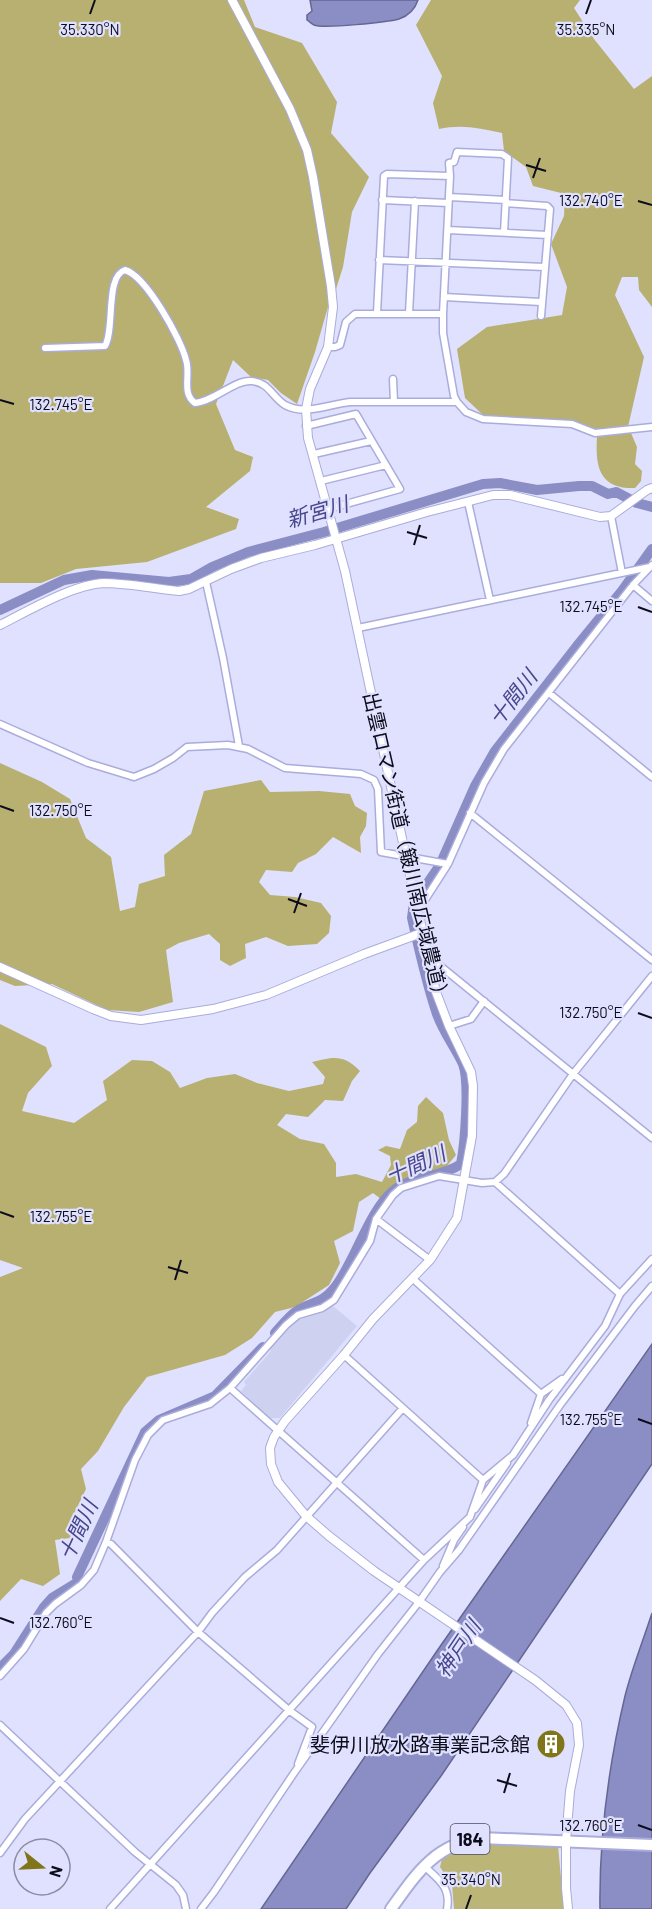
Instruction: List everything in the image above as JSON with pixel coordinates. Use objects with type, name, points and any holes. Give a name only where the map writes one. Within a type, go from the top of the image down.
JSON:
[{"type":"highway","name":"184","points":[[391,1909],[413,1878],[436,1855],[457,1843],[468,1840],[481,1838],[652,1845]]},
{"type":"street","name":"出雲ロマン街道（簸川南広域農道）","points":[[232,0],[290,109],[307,150],[333,307],[328,347],[310,389],[306,409],[306,426],[358,627],[436,992],[471,1072],[473,1086],[472,1136],[457,1218],[430,1260],[373,1319],[278,1430],[270,1448],[271,1464],[282,1488],[306,1516],[348,1551],[535,1680],[566,1705],[577,1723],[579,1745],[570,1791],[566,1841],[568,1909]]},
{"type":"street","points":[[504,233],[508,158],[502,154],[457,152],[453,162],[449,163],[443,314],[443,333],[457,402],[466,412],[483,419],[572,424],[595,433],[652,428]]},
{"type":"street","points":[[377,313],[383,180],[387,174],[423,177],[450,176]]},
{"type":"street","points":[[382,200],[506,202],[547,206],[550,209],[541,316]]},
{"type":"street","points":[[409,313],[415,201]]},
{"type":"street","points":[[448,230],[548,235]]},
{"type":"street","points":[[379,260],[544,267]]},
{"type":"street","points":[[45,348],[105,345],[111,324],[113,289],[120,271],[129,271],[159,305],[181,347],[187,362],[186,387],[191,400],[195,403],[204,402],[241,382],[250,381],[268,386],[285,405],[306,409],[343,403],[457,402]]},
{"type":"street","points":[[444,297],[541,302]]},
{"type":"street","points":[[328,347],[340,345],[346,322],[355,314],[443,314]]},
{"type":"street","points":[[393,379],[394,402]]},
{"type":"street","points":[[306,426],[356,414],[400,489],[328,508]]},
{"type":"street","points":[[314,454],[371,441]]},
{"type":"street","points":[[321,482],[386,465]]},
{"type":"street","points":[[0,625],[51,600],[87,586],[104,583],[179,591],[206,582],[231,569],[335,532],[493,495],[510,495],[600,517],[611,516],[652,488]]},
{"type":"street","points":[[468,502],[490,600]]},
{"type":"street","points":[[611,516],[622,573]]},
{"type":"street","points":[[358,627],[651,566]]},
{"type":"street","points":[[418,909],[448,864],[484,783],[504,749],[633,585],[651,566]]},
{"type":"street","points":[[206,582],[239,746]]},
{"type":"street","points":[[633,585],[652,601]]},
{"type":"street","points":[[549,693],[652,777]]},
{"type":"street","points":[[0,723],[88,763],[134,777],[154,769],[187,747],[239,746],[285,768],[361,774],[374,780],[378,789],[381,852],[448,864]]},
{"type":"street","points":[[470,813],[652,960]]},
{"type":"street","points":[[0,967],[111,1016],[141,1020],[213,1009],[266,995],[424,932]]},
{"type":"street","points":[[428,956],[652,1138]]},
{"type":"street","points":[[0,1676],[20,1654],[46,1613],[89,1578],[94,1570],[135,1460],[148,1435],[163,1420],[210,1404],[230,1388],[286,1325],[298,1315],[322,1308],[334,1300],[370,1241],[376,1219],[393,1195],[401,1188],[439,1176],[482,1183],[495,1182],[504,1174],[573,1074],[652,976]]},
{"type":"street","points":[[449,1026],[471,1019],[484,1001]]},
{"type":"street","points":[[495,1182],[620,1294]]},
{"type":"street","points":[[376,1219],[430,1260]]},
{"type":"street","points":[[201,1909],[378,1654],[422,1604],[454,1540],[568,1375],[605,1326],[620,1294],[652,1259]]},
{"type":"street","points":[[412,1278],[541,1394]]},
{"type":"street","points":[[440,1572],[459,1550],[566,1396],[634,1306],[652,1286]]},
{"type":"street","points":[[344,1355],[483,1480]]},
{"type":"street","points":[[528,1432],[541,1394],[568,1375]]},
{"type":"street","points":[[230,1388],[424,1560]]},
{"type":"street","points":[[0,1852],[26,1819],[198,1632],[212,1613],[245,1577],[277,1551],[404,1408]]},
{"type":"street","points":[[110,1909],[424,1560],[470,1517],[483,1480],[513,1455]]},
{"type":"street","points":[[106,1542],[111,1544],[198,1632],[312,1727],[294,1773]]},
{"type":"street","points":[[0,1725],[151,1865],[176,1885],[183,1895],[186,1909]]},
{"type":"street","points":[[424,1866],[444,1885],[449,1899],[447,1909]]},
{"type":"shaded area","points":[[0,0],[244,0],[255,27],[302,43],[337,102],[331,133],[369,177],[352,212],[343,267],[297,404],[268,380],[251,377],[233,360],[216,404],[235,450],[253,457],[250,471],[206,507],[239,519],[236,529],[147,562],[76,569],[41,583],[0,583]]},
{"type":"shaded area","points":[[431,0],[580,0],[574,8],[594,39],[634,89],[652,76],[652,307],[639,290],[638,277],[622,277],[615,295],[644,357],[628,427],[596,429],[573,421],[483,415],[465,398],[457,349],[487,327],[562,315],[567,287],[551,244],[564,216],[565,194],[533,186],[526,167],[504,151],[502,133],[463,127],[439,129],[433,103],[442,76],[416,25]]},
{"type":"shaded area","points":[[631,433],[637,447],[635,464],[642,471],[641,481],[635,488],[614,485],[607,480],[602,474],[597,458],[597,437]]},
{"type":"shaded area","points":[[0,763],[42,782],[70,799],[86,838],[111,857],[120,911],[135,907],[139,884],[165,876],[164,855],[191,834],[204,791],[261,780],[270,792],[319,791],[350,794],[355,806],[367,813],[366,826],[360,837],[361,853],[333,837],[316,854],[298,863],[292,872],[266,870],[259,882],[270,895],[295,897],[321,903],[331,916],[329,933],[317,944],[288,946],[266,937],[245,944],[246,958],[230,966],[220,960],[220,944],[209,934],[179,943],[166,950],[173,1002],[139,1012],[107,1010],[52,984],[15,986],[0,980]]},
{"type":"shaded area","points":[[0,1024],[46,1047],[52,1066],[28,1093],[22,1111],[74,1123],[107,1100],[103,1081],[132,1060],[152,1061],[170,1072],[180,1088],[207,1078],[235,1074],[257,1083],[289,1091],[323,1084],[325,1077],[312,1062],[338,1058],[360,1071],[352,1081],[343,1101],[325,1100],[308,1117],[286,1114],[277,1125],[300,1139],[324,1144],[336,1163],[336,1177],[356,1174],[382,1182],[391,1165],[390,1156],[378,1150],[386,1146],[400,1149],[407,1130],[417,1122],[418,1106],[426,1097],[443,1113],[449,1140],[456,1155],[446,1167],[398,1184],[381,1199],[373,1193],[359,1202],[353,1231],[334,1241],[340,1263],[329,1285],[295,1307],[275,1312],[252,1338],[225,1355],[147,1377],[124,1407],[98,1451],[81,1469],[86,1489],[74,1514],[77,1537],[55,1540],[60,1574],[43,1586],[21,1579],[0,1601],[0,1277],[23,1268],[0,1260]]},
{"type":"shaded area","points":[[333,1306],[357,1326],[280,1418],[270,1418],[241,1391],[246,1385],[244,1382],[271,1351],[269,1349],[295,1321]]},
{"type":"shaded area","points":[[474,1842],[558,1846],[564,1909],[454,1909],[452,1885],[440,1867],[443,1854]]},
{"type":"water","points":[[310,0],[418,0],[411,12],[399,19],[320,26],[307,20],[307,15],[312,11]]},
{"type":"water","name":"神戸川","points":[[652,1344],[652,1464],[441,1776],[346,1909],[261,1909],[439,1648]]},
{"type":"water","points":[[652,1613],[652,1909],[600,1909],[603,1829],[614,1748],[628,1686]]},
{"type":"waterway","name":"新宮川","points":[[0,610],[64,580],[92,575],[169,582],[191,579],[212,567],[248,552],[324,532],[483,484],[500,483],[537,490],[592,486],[608,494],[616,492],[637,503],[652,507]]},
{"type":"waterway","name":"十間川","points":[[275,1333],[294,1313],[325,1297],[336,1286],[377,1210],[393,1191],[409,1182],[445,1172],[461,1164],[466,1113],[465,1073],[460,1057],[442,1025],[432,1000],[412,918],[414,903],[440,865],[475,786],[495,751],[622,591],[652,549]]},
{"type":"waterway","name":"十間川","points":[[0,1668],[14,1654],[52,1598],[78,1582],[77,1577],[145,1432],[159,1420],[215,1396],[263,1347]]},
{"type":"place","name":"斐伊川放水路事業記念館","points":[[551,1744]]}]
